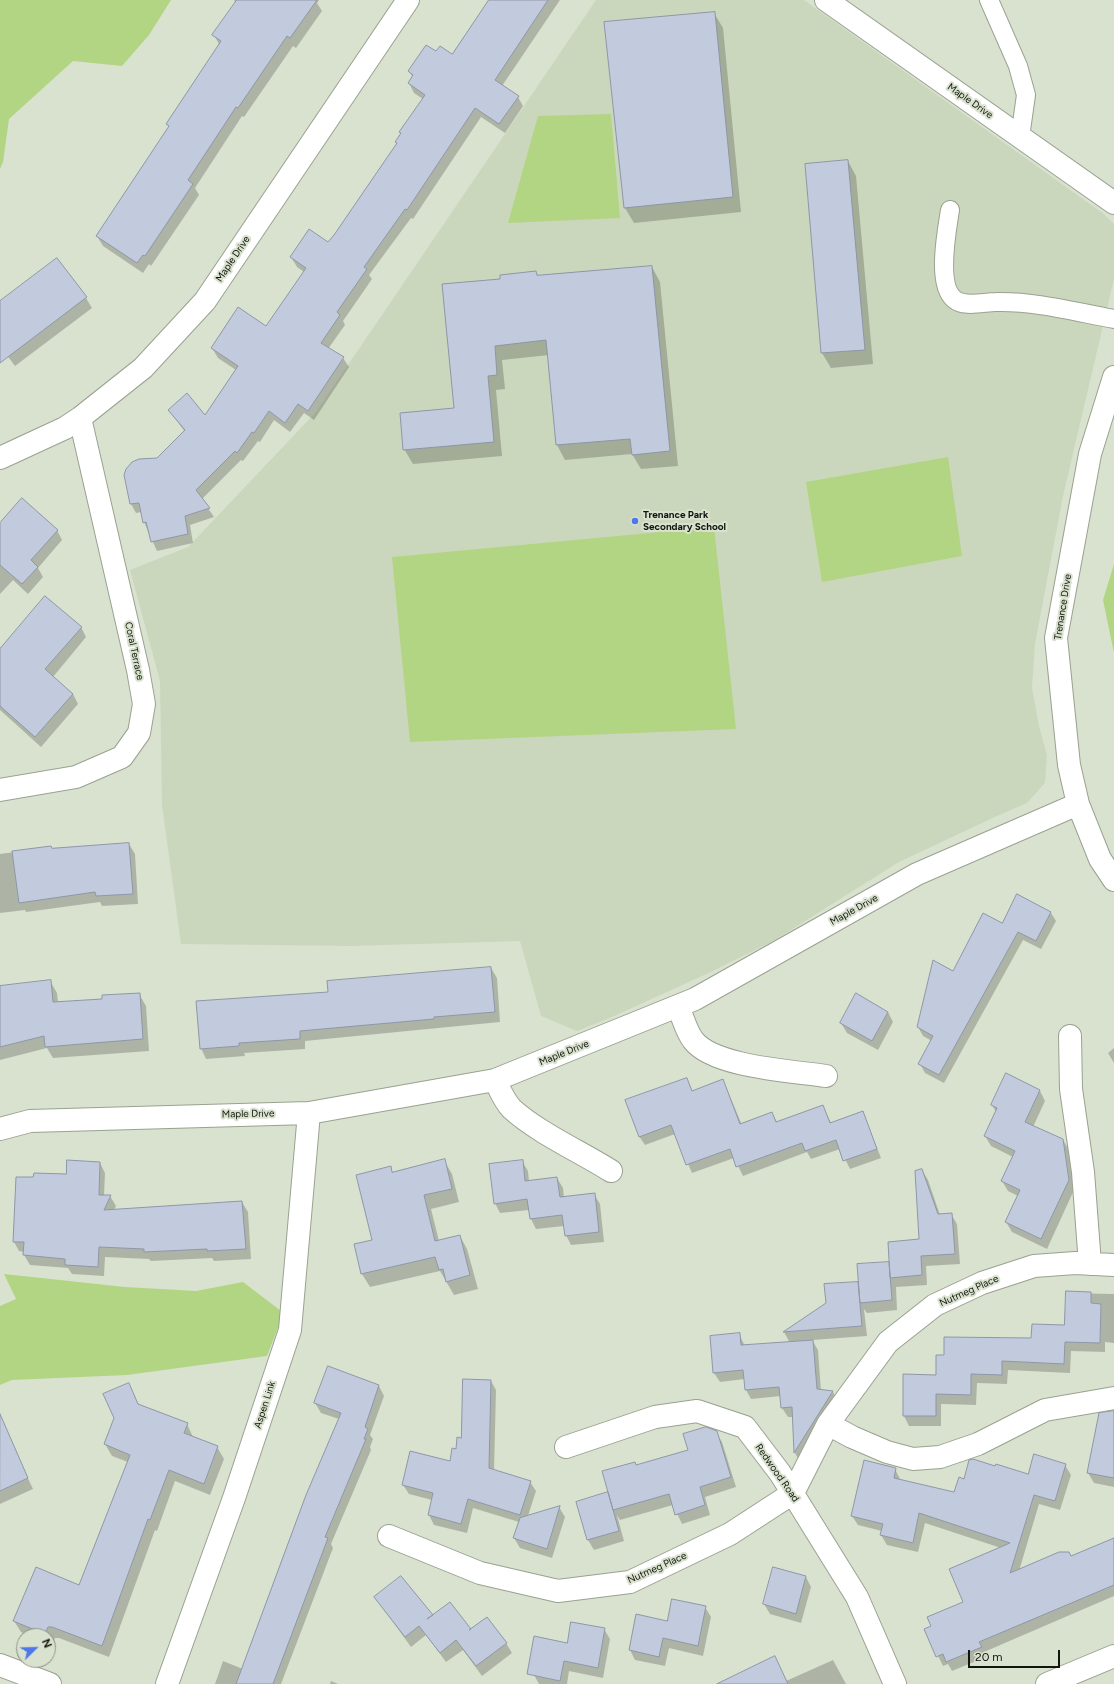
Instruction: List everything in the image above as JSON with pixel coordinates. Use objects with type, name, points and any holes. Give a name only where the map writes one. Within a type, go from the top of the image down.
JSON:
[{"type":"street","name":"Maple Drive","points":[[0,458],[65,428],[80,418],[143,368],[205,301],[408,0]]},
{"type":"street","name":"Maple Drive","points":[[826,0],[1114,203]]},
{"type":"street","name":"Trenance Drive","points":[[1114,377],[1090,454],[1056,638],[1069,765],[1078,804],[1100,859],[1114,880]]},
{"type":"street","name":"Coral Terrace","points":[[0,790],[76,777],[102,767],[122,757],[139,733],[144,704],[138,670],[80,418]]},
{"type":"street","name":"Maple Drive","points":[[0,1128],[30,1121],[309,1113],[495,1080],[695,999],[917,874],[1078,804]]},
{"type":"street","points":[[678,1007],[693,1040],[710,1054],[729,1062],[826,1076]]},
{"type":"street","points":[[1070,1036],[1071,1089],[1083,1172],[1090,1264]]},
{"type":"street","points":[[495,1080],[502,1095],[512,1108],[526,1120],[611,1171]]},
{"type":"street","name":"Aspen Link","points":[[167,1684],[234,1498],[290,1330],[309,1113]]},
{"type":"street","name":"Nutmeg Place","points":[[389,1536],[480,1572],[558,1591],[630,1582],[730,1534],[793,1493],[828,1424],[888,1342],[935,1305],[982,1282],[1034,1266],[1090,1264],[1114,1265]]},
{"type":"street","points":[[828,1424],[852,1437],[887,1452],[913,1459],[940,1457],[978,1444],[1045,1410],[1114,1398]]},
{"type":"street","name":"Redwood Road","points":[[566,1447],[655,1417],[697,1410],[745,1428],[780,1473],[857,1597],[895,1684]]},
{"type":"street","points":[[1047,1684],[1114,1656]]},
{"type":"street","points":[[0,1665],[50,1684]]},
{"type":"lane","points":[[989,0],[1018,66],[1026,95],[1020,137]]},
{"type":"lane","points":[[950,210],[944,249],[944,269],[949,291],[953,298],[966,304],[1018,303],[1114,319]]},
{"type":"shaded area","name":"Trenance Park Secondary School","points":[[596,0],[804,0],[1104,214],[1114,224],[1114,279],[1063,496],[1035,644],[1032,688],[1039,726],[1047,755],[1045,783],[1027,803],[899,862],[775,940],[713,971],[612,1017],[577,1031],[541,1016],[520,941],[351,946],[181,944],[162,805],[160,681],[130,570],[188,547],[316,412]]},
{"type":"green space","points":[[0,0],[171,0],[149,35],[122,66],[73,61],[9,119],[3,162],[0,169]]},
{"type":"green space","points":[[611,114],[620,218],[508,223],[538,116]]},
{"type":"green space","points":[[948,457],[962,556],[822,582],[806,482]]},
{"type":"green space","points":[[714,527],[736,729],[410,742],[392,557]]},
{"type":"green space","points":[[1114,564],[1114,653],[1103,600]]},
{"type":"green space","points":[[4,1274],[125,1287],[196,1291],[243,1282],[281,1311],[279,1325],[267,1356],[127,1375],[12,1380],[0,1385],[0,1306],[16,1299]]},
{"type":"building","points":[[237,0],[317,0],[290,38],[287,36],[238,108],[236,107],[188,180],[193,184],[145,256],[143,255],[137,263],[96,236],[169,126],[166,124],[221,41],[212,35]]},
{"type":"building","points":[[489,0],[548,0],[495,80],[519,96],[499,124],[475,108],[407,210],[405,209],[364,267],[367,269],[337,312],[340,315],[321,343],[344,357],[308,411],[298,404],[285,423],[269,411],[254,433],[252,432],[237,453],[235,451],[196,490],[210,508],[185,516],[188,534],[151,542],[146,522],[143,523],[139,503],[130,504],[124,475],[126,469],[132,462],[139,459],[157,458],[185,430],[168,410],[187,393],[205,415],[238,366],[211,348],[238,307],[266,326],[306,268],[290,257],[309,229],[328,242],[397,143],[395,142],[401,133],[399,132],[425,95],[408,83],[413,75],[408,71],[426,45],[436,51],[440,46],[452,54]]},
{"type":"building","points":[[715,12],[733,197],[624,208],[604,22]]},
{"type":"building","points":[[848,160],[865,350],[821,353],[805,164]]},
{"type":"building","points":[[57,258],[87,297],[0,363],[0,301]]},
{"type":"building","points":[[652,266],[670,451],[632,455],[630,439],[556,445],[546,340],[495,346],[497,375],[488,376],[494,442],[403,450],[400,413],[454,408],[442,284],[500,279],[500,275],[536,271],[537,275]]},
{"type":"building","points":[[22,498],[58,530],[31,560],[38,567],[22,584],[0,565],[0,523]]},
{"type":"building","points":[[45,596],[82,627],[45,669],[73,694],[35,737],[0,706],[0,649]]},
{"type":"building","points":[[129,843],[133,894],[96,896],[95,892],[19,903],[12,851],[51,846],[52,848]]},
{"type":"building","points":[[1017,894],[1051,912],[1036,941],[1018,932],[939,1075],[918,1064],[933,1036],[917,1027],[933,960],[953,971],[983,913],[1002,923]]},
{"type":"building","points":[[491,967],[495,1012],[300,1031],[300,1039],[239,1043],[239,1046],[200,1049],[196,1001],[328,992],[327,981]]},
{"type":"building","points":[[51,980],[53,1002],[102,999],[102,995],[140,993],[143,1039],[45,1047],[44,1036],[0,1047],[0,986]]},
{"type":"building","points":[[856,993],[888,1012],[872,1041],[840,1023]]},
{"type":"building","points":[[1006,1073],[1040,1090],[1025,1122],[1063,1139],[1069,1180],[1041,1239],[1005,1222],[1020,1190],[1001,1181],[1015,1151],[984,1136],[997,1108],[991,1105]]},
{"type":"building","points":[[687,1078],[692,1091],[723,1079],[740,1124],[772,1112],[776,1122],[823,1105],[830,1123],[863,1111],[877,1149],[843,1161],[836,1140],[805,1151],[802,1143],[736,1167],[730,1149],[686,1165],[671,1125],[639,1137],[625,1100]]},
{"type":"building","points":[[445,1159],[452,1189],[424,1195],[435,1241],[460,1235],[470,1275],[446,1282],[443,1269],[439,1270],[435,1257],[361,1274],[354,1244],[372,1240],[356,1175],[391,1166],[392,1172]]},
{"type":"building","points":[[67,1160],[100,1162],[99,1195],[111,1195],[104,1210],[242,1201],[246,1249],[144,1252],[144,1249],[99,1247],[98,1267],[65,1265],[65,1259],[23,1255],[24,1242],[13,1242],[16,1177],[33,1177],[34,1173],[66,1174]]},
{"type":"building","points":[[523,1160],[525,1181],[557,1177],[560,1197],[595,1193],[599,1232],[565,1236],[562,1215],[530,1219],[527,1199],[494,1204],[489,1164]]},
{"type":"building","points":[[922,1169],[938,1214],[952,1213],[955,1254],[921,1256],[922,1275],[890,1278],[888,1242],[919,1239],[915,1171]]},
{"type":"building","points":[[889,1262],[892,1300],[860,1303],[857,1264]]},
{"type":"building","points":[[858,1282],[862,1326],[783,1332],[826,1303],[824,1284]]},
{"type":"building","points":[[1066,1291],[1091,1292],[1091,1303],[1101,1304],[1100,1343],[1065,1342],[1064,1364],[1002,1361],[1002,1375],[971,1374],[971,1395],[936,1394],[936,1416],[903,1416],[903,1374],[936,1375],[936,1355],[944,1355],[944,1337],[1031,1338],[1032,1324],[1064,1325]]},
{"type":"building","points":[[740,1333],[741,1345],[813,1340],[817,1389],[833,1391],[794,1453],[792,1407],[781,1408],[779,1387],[745,1390],[743,1370],[713,1373],[710,1336]]},
{"type":"building","points":[[328,1366],[379,1385],[365,1427],[368,1429],[364,1439],[366,1439],[325,1537],[328,1538],[273,1684],[236,1684],[306,1495],[341,1413],[314,1403]]},
{"type":"building","points":[[463,1379],[491,1380],[489,1468],[531,1481],[520,1515],[468,1499],[461,1524],[428,1515],[433,1493],[402,1485],[410,1451],[450,1461],[452,1448],[456,1449],[457,1437],[461,1438]]},
{"type":"building","points":[[129,1383],[138,1404],[188,1423],[184,1433],[218,1446],[204,1484],[169,1470],[150,1520],[148,1519],[102,1646],[56,1628],[30,1628],[13,1621],[36,1567],[79,1585],[130,1455],[104,1444],[114,1418],[103,1394]]},
{"type":"building","points":[[1114,1411],[1114,1478],[1087,1473],[1099,1413]]},
{"type":"building","points":[[0,1414],[28,1478],[0,1491]]},
{"type":"building","points":[[706,1427],[717,1431],[731,1477],[700,1487],[705,1505],[675,1515],[669,1494],[613,1510],[602,1471],[635,1462],[636,1465],[688,1450],[683,1434]]},
{"type":"building","points":[[1034,1454],[1066,1464],[1055,1501],[1034,1495],[1010,1573],[1059,1552],[1069,1552],[1071,1556],[1114,1538],[1114,1585],[979,1642],[982,1647],[946,1662],[943,1654],[936,1657],[924,1629],[931,1626],[927,1617],[963,1602],[949,1569],[1010,1543],[919,1513],[913,1543],[880,1535],[883,1524],[851,1516],[864,1460],[896,1468],[894,1478],[954,1492],[959,1477],[964,1479],[969,1460],[973,1459],[995,1466],[996,1464],[1028,1474]]},
{"type":"building","points":[[608,1492],[619,1531],[587,1540],[576,1502]]},
{"type":"building","points":[[560,1506],[547,1549],[513,1538],[520,1518]]},
{"type":"building","points":[[773,1567],[806,1576],[796,1614],[763,1604]]},
{"type":"building","points":[[401,1576],[433,1615],[450,1602],[471,1629],[487,1617],[507,1643],[476,1666],[456,1640],[440,1653],[419,1626],[405,1637],[374,1597]]},
{"type":"building","points":[[672,1599],[706,1606],[698,1646],[663,1638],[659,1657],[629,1650],[636,1614],[667,1621]]},
{"type":"building","points":[[571,1622],[605,1628],[598,1668],[564,1661],[560,1681],[527,1674],[534,1636],[567,1643]]},
{"type":"building","points":[[775,1656],[788,1684],[717,1684]]},
{"type":"place","name":"Trenance Park Secondary School","points":[[635,521]]}]
